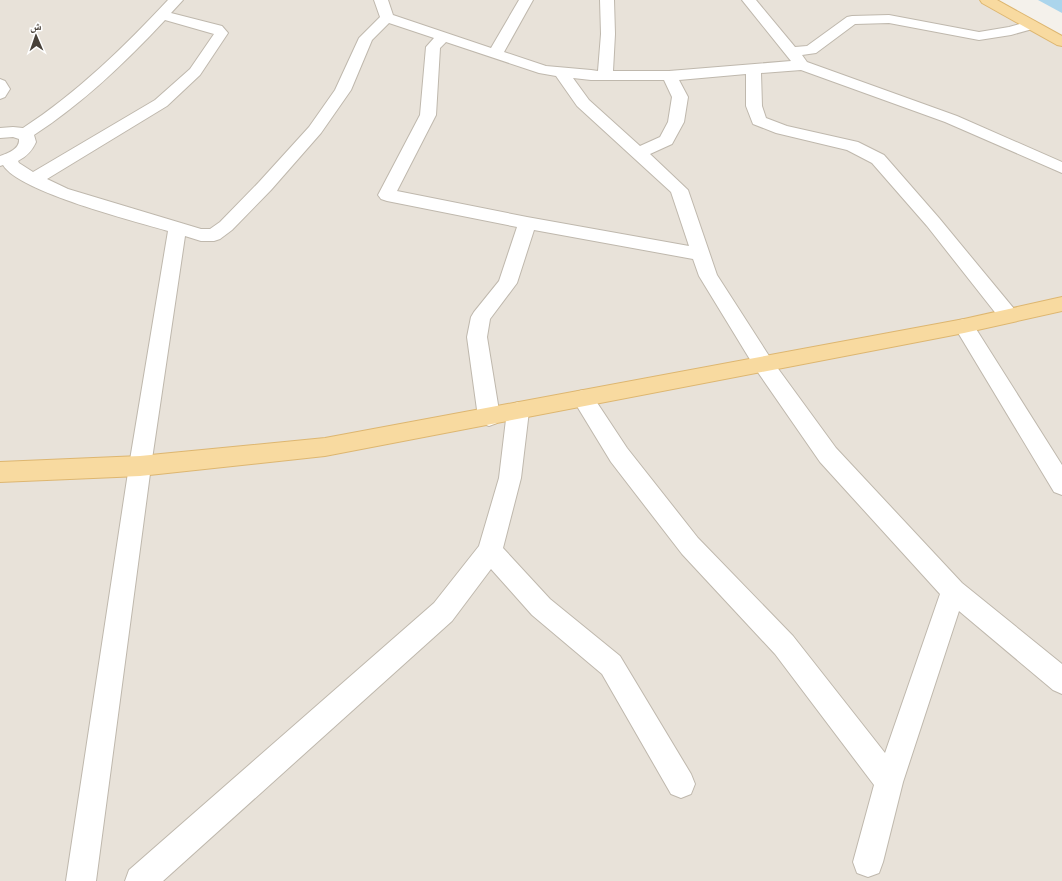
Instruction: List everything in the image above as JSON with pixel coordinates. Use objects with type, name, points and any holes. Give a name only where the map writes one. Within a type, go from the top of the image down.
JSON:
[{"type":"main road","points":[[987,0],[1062,42]]},
{"type":"main road","points":[[0,472],[140,466],[325,447],[764,365],[964,326],[1062,304]]},
{"type":"street","points":[[3,128],[25,134],[52,118],[138,41],[176,0]]},
{"type":"street","points":[[162,15],[190,0]]},
{"type":"street","points":[[381,0],[387,18]]},
{"type":"street","points":[[605,75],[608,34],[607,0]]},
{"type":"street","points":[[749,0],[798,59],[951,119],[1062,168]]},
{"type":"street","points":[[495,54],[522,1]]},
{"type":"street","points":[[34,179],[161,103],[195,72],[221,33],[217,29],[162,15]]},
{"type":"street","points":[[387,18],[442,38],[544,70],[605,75],[669,76],[754,70],[798,59],[852,20],[889,18],[978,36],[1011,31],[1032,25]]},
{"type":"street","points":[[4,160],[21,173],[62,192],[201,235],[214,235],[226,226],[265,186],[316,130],[343,90],[366,38],[387,18]]},
{"type":"street","points":[[442,38],[433,47],[428,115],[387,195],[527,223],[700,254]]},
{"type":"street","points":[[754,70],[754,106],[759,121],[782,130],[852,146],[878,159],[933,222],[1008,315]]},
{"type":"street","points":[[561,72],[583,102],[679,190],[708,276],[764,365],[828,456],[953,590],[1062,681]]},
{"type":"street","points":[[639,153],[666,140],[676,122],[680,97],[669,76]]},
{"type":"street","points":[[0,84],[2,89],[0,94]]},
{"type":"street","points":[[4,160],[21,153],[28,145],[29,141],[25,134]]},
{"type":"street","points":[[489,417],[476,337],[481,317],[508,283],[527,223]]},
{"type":"street","points":[[80,881],[140,466],[177,228]]},
{"type":"street","points":[[964,326],[1062,485]]},
{"type":"street","points":[[583,398],[619,455],[690,546],[784,645],[888,782]]},
{"type":"street","points":[[140,881],[443,612],[490,551],[510,478],[518,411]]},
{"type":"street","points":[[490,551],[541,607],[611,665],[681,784]]},
{"type":"street","points":[[868,862],[888,782],[953,590]]},
{"type":"shaded area","points":[[0,0],[982,0],[1062,45],[1062,881],[0,881]]},
{"type":"water","points":[[1038,0],[1062,0],[1062,13]]}]
